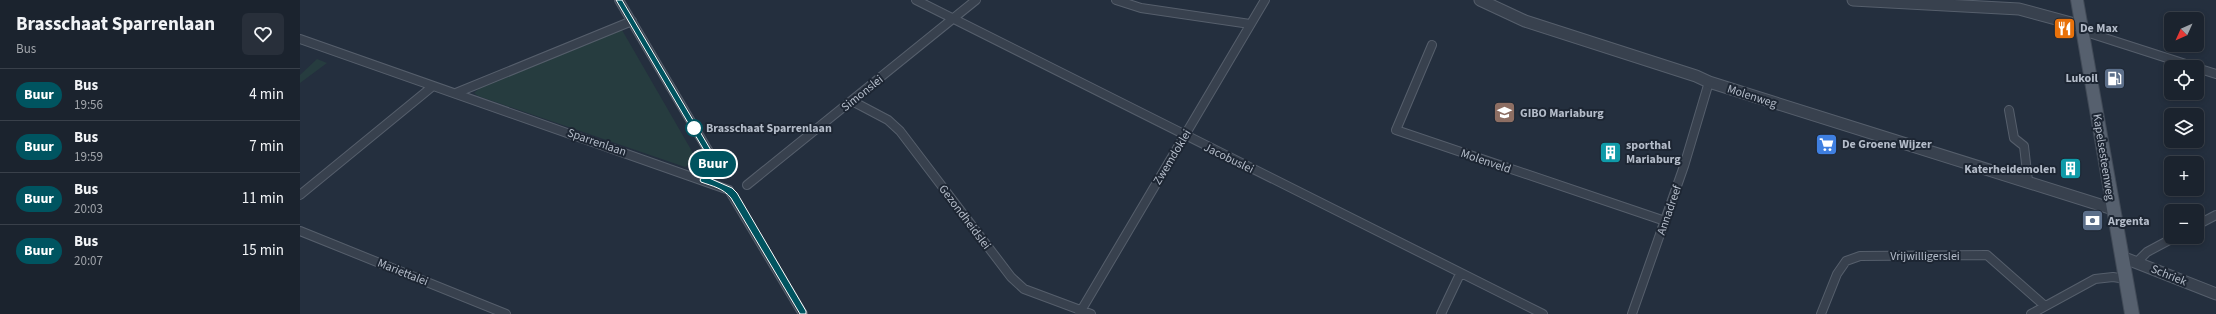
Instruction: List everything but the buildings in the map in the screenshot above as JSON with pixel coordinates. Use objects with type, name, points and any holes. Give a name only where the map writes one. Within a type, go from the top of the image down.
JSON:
[{"type":"main road","name":"Kapelsesteenweg","points":[[2077,0],[2132,314]]},
{"type":"street","points":[[619,0],[712,157],[713,166],[704,180]]},
{"type":"street","name":"Jacobuslei","points":[[916,0],[1184,136],[1543,314]]},
{"type":"street","name":"Simonslei","points":[[748,184],[976,0]]},
{"type":"street","points":[[1116,0],[1141,8],[1250,24]]},
{"type":"street","name":"Zwemdoklei","points":[[1080,312],[1265,0]]},
{"type":"street","name":"Molenweg","points":[[1480,0],[1526,21],[1696,76],[1709,82],[1966,164],[2028,181],[2113,209]]},
{"type":"street","points":[[1853,0],[2019,9],[2082,28],[2176,60]]},
{"type":"street","points":[[456,93],[632,21]]},
{"type":"street","name":"Sparrenlaan","points":[[300,39],[720,185],[730,190],[803,314]]},
{"type":"street","name":"Molenveld","points":[[1432,45],[1396,130],[1665,221]]},
{"type":"street","points":[[2204,70],[2216,74]]},
{"type":"street","name":"Annadreef","points":[[1632,314],[1684,166],[1709,82]]},
{"type":"street","points":[[300,195],[433,86]]},
{"type":"street","name":"Gezondheidslei","points":[[852,101],[888,120],[900,131],[1011,277],[1024,289],[1080,312],[1091,314]]},
{"type":"street","points":[[2009,110],[2014,138],[2024,146],[2028,181]]},
{"type":"street","points":[[2204,221],[2216,215]]},
{"type":"street","name":"Mariettalei","points":[[300,231],[506,314]]},
{"type":"street","points":[[2137,262],[2147,252],[2164,243]]},
{"type":"street","name":"Vrijwilligerslei","points":[[1821,314],[1837,274],[1846,261],[1860,256],[1987,255],[2045,306]]},
{"type":"street","name":"Schriek","points":[[2122,257],[2216,294]]},
{"type":"street","points":[[1441,314],[1460,274]]},
{"type":"street","points":[[2031,314],[2095,279],[2113,277],[2126,280]]},
{"type":"green space","points":[[622,30],[697,160],[685,167],[478,96],[474,93],[480,88]]},
{"type":"green space","points":[[317,59],[327,63],[300,83],[300,75]]},
{"type":"bus line","name":"Buur","points":[[619,0],[712,157],[714,162],[713,166],[704,180],[730,190],[734,195],[803,314]]},
{"type":"place","name":"De Max","points":[[2064,28]]},
{"type":"place","name":"Lukoil","points":[[2114,78]]},
{"type":"place","name":"GIBO Mariaburg","points":[[1505,113]]},
{"type":"place","name":"Brasschaat Sparrenlaan","points":[[694,128]]},
{"type":"place","name":"De Groene Wijzer","points":[[1826,144]]},
{"type":"place","name":"sporthal Mariaburg","points":[[1611,152]]},
{"type":"place","name":"Katerheidemolen","points":[[2071,169]]},
{"type":"place","name":"Argenta","points":[[2092,221]]}]
